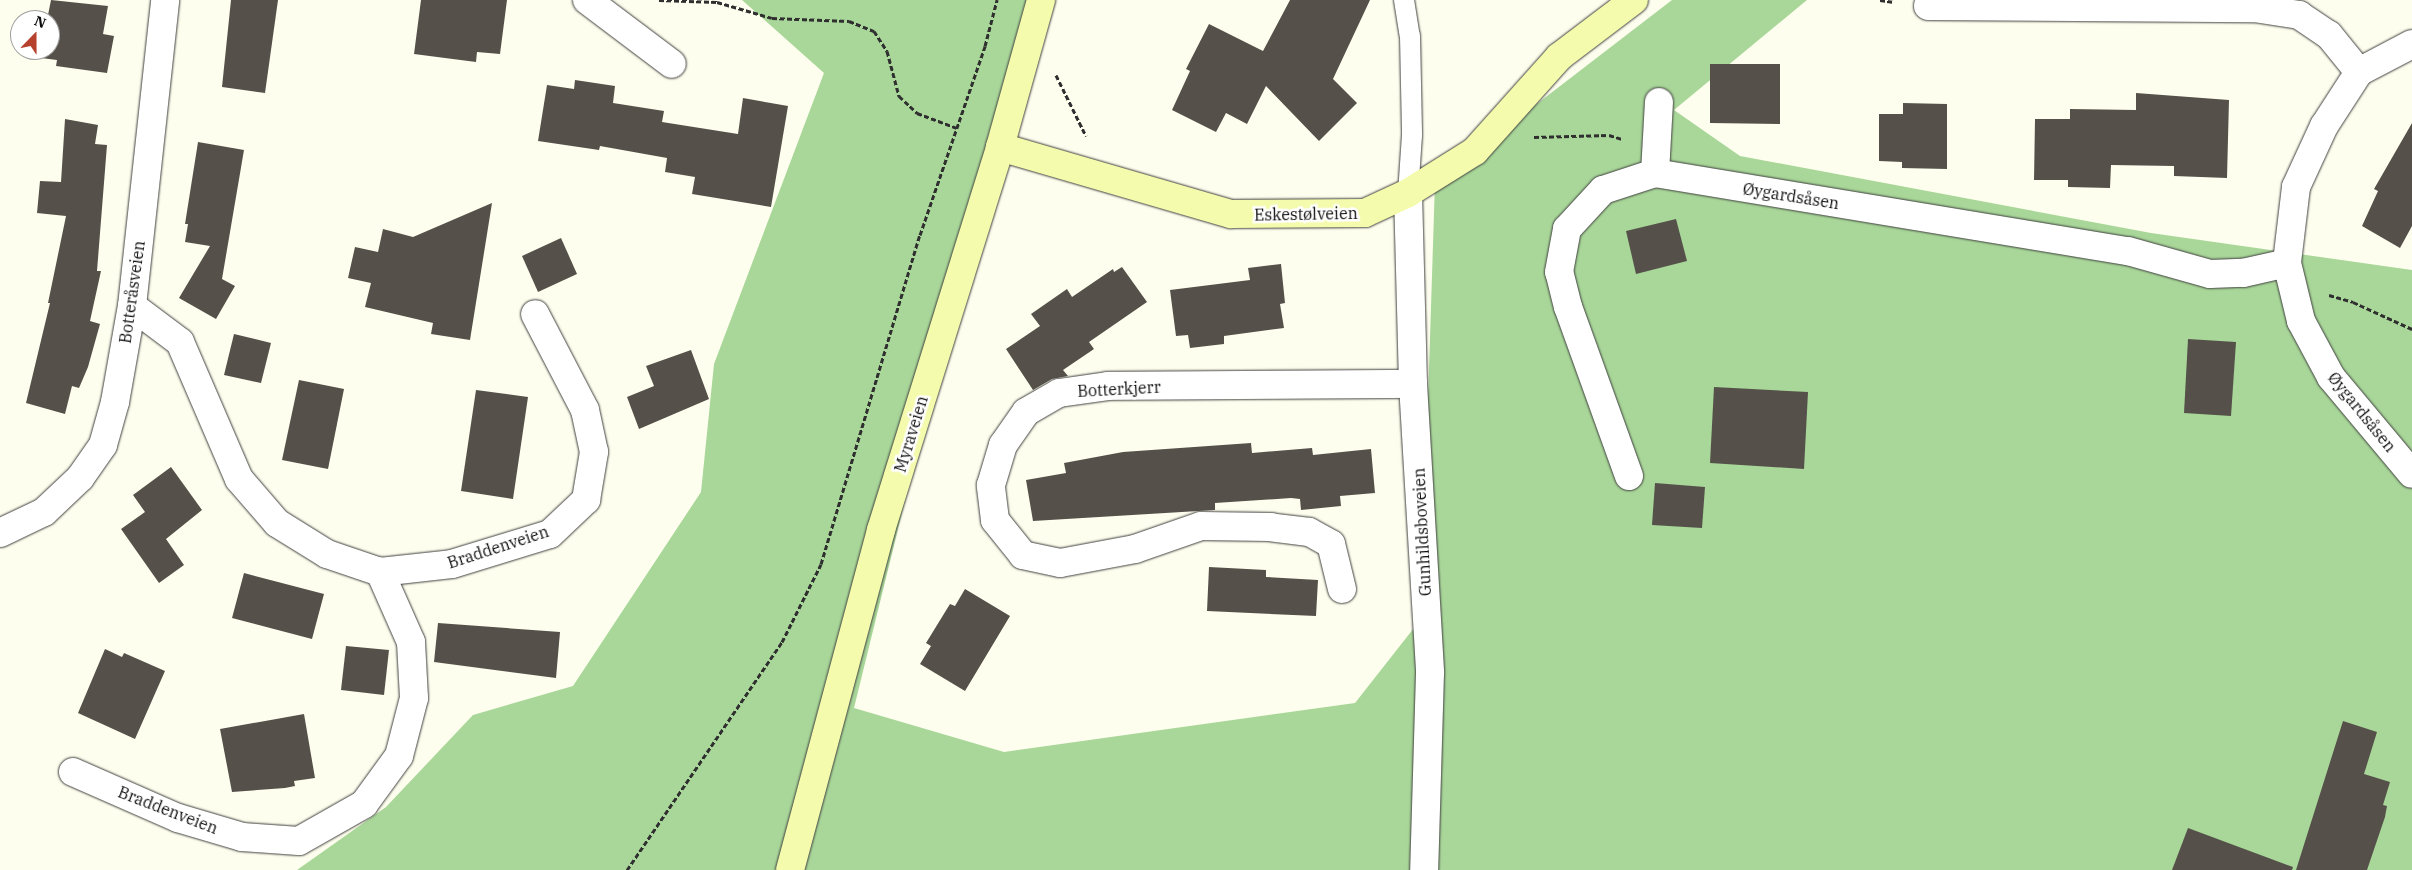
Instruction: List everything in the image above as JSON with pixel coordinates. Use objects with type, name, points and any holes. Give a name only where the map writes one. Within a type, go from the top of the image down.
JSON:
[{"type":"main road","name":"Myraveien","points":[[790,870],[881,530],[1000,147],[1041,0]]},
{"type":"main road","name":"Eskestølveien","points":[[1000,147],[1231,214],[1365,213],[1408,193],[1475,151],[1559,57],[1634,0]]},
{"type":"street","name":"Botteråsveien","points":[[0,533],[44,512],[80,478],[103,445],[115,402],[132,306],[165,0]]},
{"type":"street","points":[[587,0],[672,64]]},
{"type":"street","points":[[1928,6],[2254,8],[2299,15],[2329,34],[2359,72]]},
{"type":"street","name":"Øygardsåsen","points":[[2412,44],[2359,72],[2324,126],[2296,187],[2287,263],[2301,320],[2331,377],[2412,474]]},
{"type":"street","points":[[1654,173],[1659,102]]},
{"type":"street","name":"Øygardsåsen","points":[[1629,476],[1568,307],[1559,272],[1567,229],[1603,190],[1654,173],[2128,250],[2210,274],[2243,273],[2287,263]]},
{"type":"street","name":"Gunhildsboveien","points":[[1408,193],[1413,384],[1430,673],[1424,870]]},
{"type":"street","name":"Braddenveien","points":[[132,306],[180,342],[239,479],[277,523],[327,554],[380,572],[452,564],[550,534],[586,500],[594,452],[585,410],[535,314]]},
{"type":"street","name":"Botterkjerr","points":[[1342,589],[1331,544],[1309,532],[1271,527],[1201,526],[1135,549],[1060,563],[1023,555],[995,520],[991,485],[1003,445],[1026,412],[1059,393],[1108,386],[1413,384]]},
{"type":"street","name":"Braddenveien","points":[[72,772],[178,818],[242,837],[299,841],[364,804],[399,756],[414,698],[411,642],[380,572]]},
{"type":"lane","points":[[1404,0],[1410,36],[1412,135],[1408,193]]},
{"type":"path","points":[[659,0],[718,2],[772,18],[849,21],[874,31],[887,51],[899,96],[917,113],[956,128]]},
{"type":"path","points":[[627,870],[782,642],[821,564],[920,236],[985,46],[997,0]]},
{"type":"path","points":[[1054,72],[1089,142],[1086,173]]},
{"type":"path","points":[[1497,128],[1540,139],[1609,135],[1633,142],[1654,173]]},
{"type":"path","points":[[2294,292],[2324,294],[2354,302],[2412,329]]},
{"type":"green space","points":[[742,0],[1028,0],[854,708],[1004,752],[1355,703],[1421,619],[1435,182],[1672,0],[1807,0],[1674,110],[1740,156],[2151,233],[2412,270],[2412,870],[297,870],[386,807],[473,715],[573,686],[701,492],[714,364],[824,73]]},
{"type":"building","points":[[51,0],[108,6],[103,34],[114,36],[107,73],[56,66],[57,60],[60,60],[60,10],[49,10]]},
{"type":"building","points":[[231,0],[278,0],[265,93],[222,87]]},
{"type":"building","points":[[421,0],[507,0],[500,54],[477,52],[476,62],[414,54]]},
{"type":"building","points":[[1290,0],[1370,0],[1333,79],[1357,103],[1319,141],[1266,86],[1247,124],[1226,113],[1216,132],[1172,110],[1190,71],[1186,69],[1209,24],[1263,51]]},
{"type":"building","points":[[1710,64],[1780,64],[1780,124],[1710,123]]},
{"type":"building","points":[[575,80],[615,86],[613,103],[664,111],[662,122],[738,134],[743,98],[788,106],[771,207],[692,194],[695,177],[665,172],[667,158],[600,146],[599,150],[538,141],[547,85],[574,89]]},
{"type":"building","points":[[2136,93],[2229,100],[2227,178],[2174,176],[2174,166],[2111,165],[2110,188],[2068,187],[2068,180],[2034,180],[2035,119],[2070,119],[2070,109],[2136,110]]},
{"type":"building","points":[[1903,103],[1947,104],[1947,169],[1902,168],[1902,162],[1879,161],[1879,114],[1903,114]]},
{"type":"building","points":[[65,119],[98,125],[95,144],[107,145],[97,271],[101,271],[90,321],[100,324],[88,367],[79,388],[72,386],[65,414],[26,403],[50,303],[48,303],[66,216],[37,213],[40,181],[61,182]]},
{"type":"building","points":[[2412,123],[2412,226],[2400,248],[2362,226],[2378,191],[2374,189]]},
{"type":"building","points":[[198,142],[244,150],[222,279],[235,286],[216,319],[179,298],[210,246],[185,242],[188,224],[185,224]]},
{"type":"building","points":[[492,203],[470,340],[431,334],[433,323],[365,307],[371,283],[348,278],[355,247],[378,252],[383,229],[413,237]]},
{"type":"building","points":[[1676,219],[1687,261],[1636,274],[1626,231]]},
{"type":"building","points":[[561,238],[577,274],[538,292],[522,256]]},
{"type":"building","points":[[1281,264],[1285,303],[1280,304],[1284,328],[1224,336],[1224,344],[1190,348],[1188,335],[1176,336],[1170,290],[1250,280],[1248,268]]},
{"type":"building","points":[[1122,267],[1147,302],[1089,342],[1094,349],[1063,370],[1068,376],[1052,379],[1033,390],[1006,349],[1040,326],[1031,314],[1067,289],[1072,297],[1113,269],[1114,272]]},
{"type":"building","points":[[234,334],[271,343],[261,383],[224,375]]},
{"type":"building","points":[[2188,339],[2236,342],[2231,416],[2184,413]]},
{"type":"building","points":[[691,350],[709,399],[639,429],[627,397],[654,386],[646,366]]},
{"type":"building","points":[[299,380],[344,389],[328,469],[282,460]]},
{"type":"building","points":[[1714,387],[1808,392],[1804,469],[1710,463]]},
{"type":"building","points":[[476,390],[528,397],[513,499],[461,491]]},
{"type":"building","points":[[1251,443],[1252,453],[1312,448],[1313,455],[1371,449],[1375,493],[1340,496],[1341,506],[1301,510],[1300,499],[1291,498],[1215,503],[1215,510],[1033,521],[1026,480],[1066,473],[1064,463],[1123,452]]},
{"type":"building","points":[[171,467],[202,510],[166,539],[184,565],[159,583],[121,529],[145,512],[133,495]]},
{"type":"building","points":[[1655,483],[1705,487],[1702,528],[1652,525]]},
{"type":"building","points":[[1209,567],[1266,570],[1266,577],[1318,580],[1316,616],[1207,611]]},
{"type":"building","points":[[244,573],[324,594],[312,639],[232,618]]},
{"type":"building","points":[[965,589],[1010,616],[965,691],[920,664],[931,646],[926,643],[950,604],[955,606]]},
{"type":"building","points":[[438,623],[560,632],[556,678],[434,662]]},
{"type":"building","points":[[346,646],[389,650],[384,695],[341,690]]},
{"type":"building","points":[[105,649],[122,657],[124,653],[165,671],[135,739],[78,713]]},
{"type":"building","points":[[304,714],[315,778],[294,781],[295,786],[285,788],[232,792],[220,729]]},
{"type":"building","points":[[2343,721],[2377,732],[2364,774],[2390,782],[2383,805],[2387,806],[2385,817],[2367,870],[2296,870]]},
{"type":"building","points":[[2188,828],[2293,867],[2292,870],[2172,870]]}]
